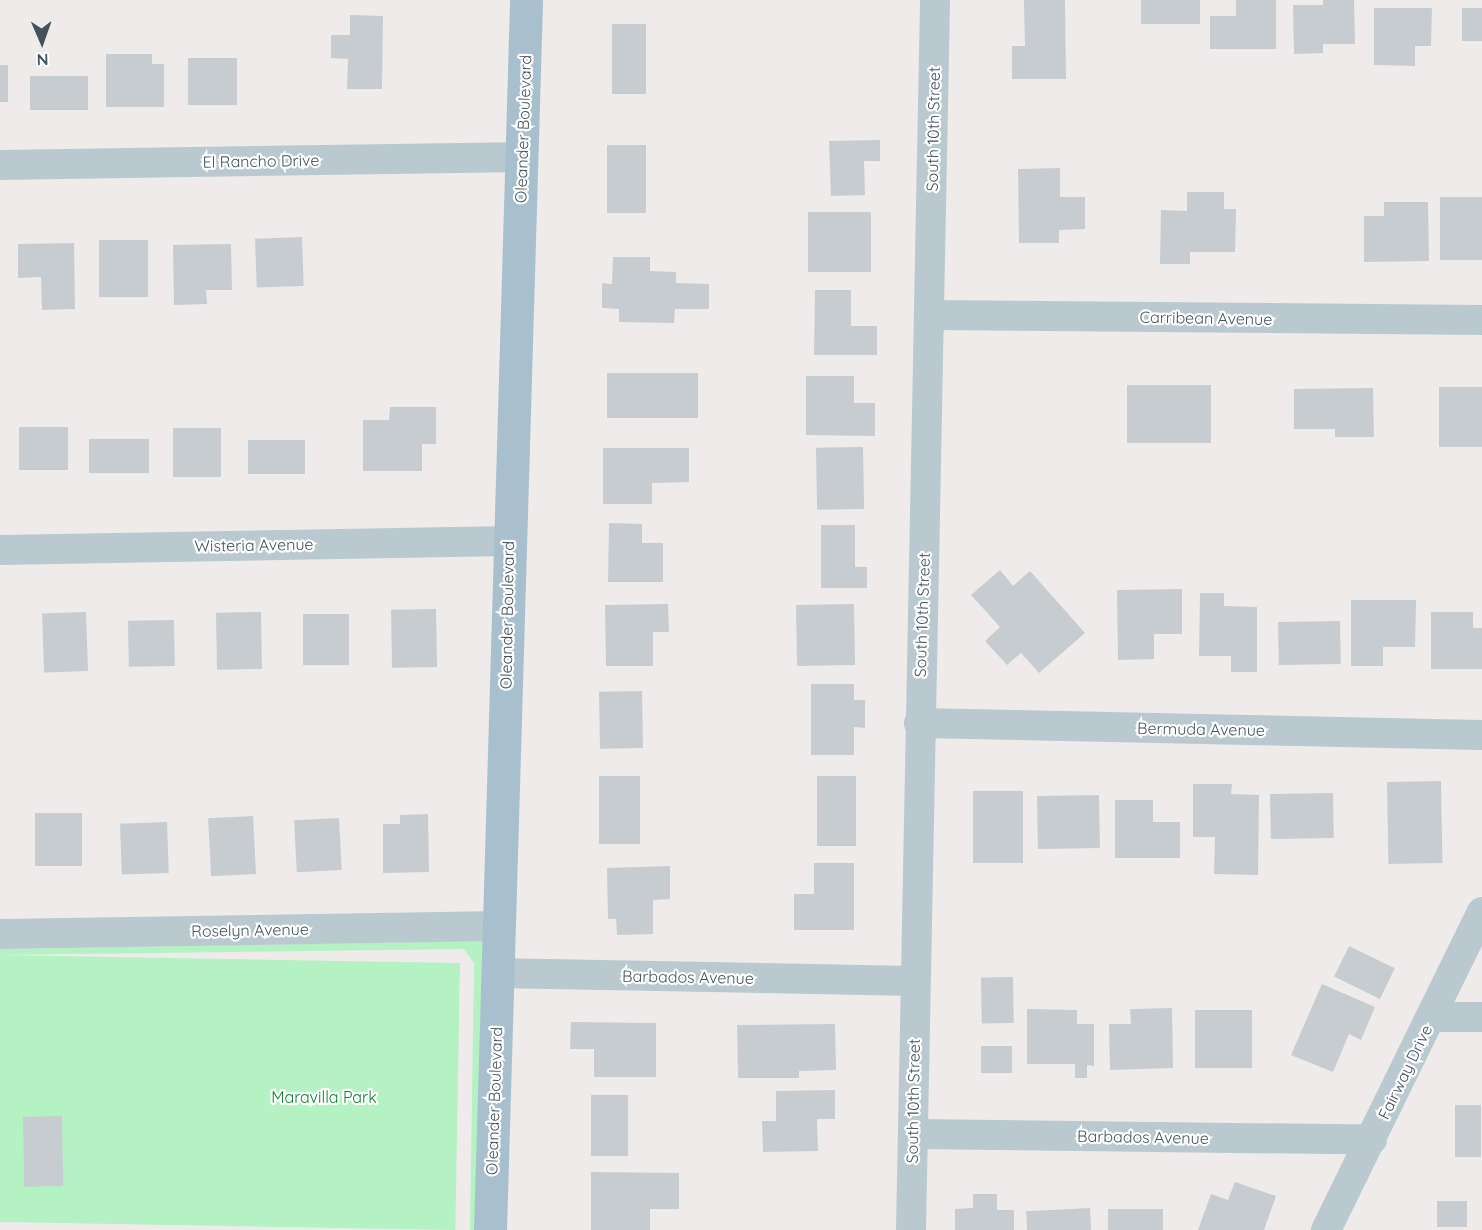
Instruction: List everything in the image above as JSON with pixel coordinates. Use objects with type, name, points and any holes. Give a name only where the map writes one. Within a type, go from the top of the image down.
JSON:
[{"type":"main road","name":"Oleander Boulevard","points":[[490,1230],[526,0]]},
{"type":"street","name":"South 10th Street","points":[[911,1230],[919,723],[930,315],[935,0]]},
{"type":"street","name":"El Rancho Drive","points":[[0,165],[522,157]]},
{"type":"street","name":"Carribean Avenue","points":[[930,315],[1482,320]]},
{"type":"street","name":"Wisteria Avenue","points":[[0,549],[509,541]]},
{"type":"street","name":"Bermuda Avenue","points":[[919,723],[1482,735]]},
{"type":"street","name":"Fairway Drive","points":[[1326,1230],[1482,912]]},
{"type":"street","name":"Roselyn Avenue","points":[[0,934],[500,926]]},
{"type":"street","name":"Barbados Avenue","points":[[498,974],[914,981]]},
{"type":"street","points":[[1432,1017],[1482,1017]]},
{"type":"street","name":"Barbados Avenue","points":[[913,1134],[1372,1140]]},
{"type":"green space","points":[[486,941],[476,1230],[470,1230],[474,963],[464,949],[0,955],[0,949]]},
{"type":"green space","name":"Maravilla Park","points":[[0,955],[460,963],[455,1230],[0,1222]]},
{"type":"building","points":[[1024,0],[1065,0],[1066,79],[1012,79],[1012,46],[1025,46]]},
{"type":"building","points":[[1141,0],[1200,0],[1200,24],[1141,24]]},
{"type":"building","points":[[1236,0],[1276,0],[1276,49],[1210,49],[1210,16],[1236,16]]},
{"type":"building","points":[[1323,0],[1354,0],[1355,44],[1323,44],[1323,53],[1294,54],[1293,5],[1323,5]]},
{"type":"building","points":[[1374,8],[1432,8],[1431,46],[1415,46],[1415,66],[1374,65]]},
{"type":"building","points":[[1462,8],[1482,8],[1482,41],[1462,41]]},
{"type":"building","points":[[350,15],[383,16],[382,89],[347,89],[348,59],[331,58],[331,35],[350,35]]},
{"type":"building","points":[[612,24],[646,24],[646,94],[612,94]]},
{"type":"building","points":[[106,54],[152,54],[152,64],[164,64],[164,107],[106,107]]},
{"type":"building","points":[[188,58],[237,58],[237,105],[188,105]]},
{"type":"building","points":[[0,65],[8,65],[8,102],[0,102]]},
{"type":"building","points":[[30,76],[88,76],[88,110],[30,110]]},
{"type":"building","points":[[880,140],[880,161],[864,161],[865,195],[831,196],[829,141]]},
{"type":"building","points":[[607,145],[646,145],[646,213],[607,213]]},
{"type":"building","points":[[1060,168],[1060,197],[1085,197],[1085,229],[1059,230],[1059,243],[1019,243],[1018,169]]},
{"type":"building","points":[[1187,192],[1224,192],[1224,209],[1236,209],[1235,252],[1190,252],[1190,264],[1160,264],[1161,210],[1187,211]]},
{"type":"building","points":[[1440,197],[1482,197],[1482,260],[1440,260]]},
{"type":"building","points":[[1384,202],[1428,202],[1429,261],[1364,262],[1364,216],[1384,216]]},
{"type":"building","points":[[808,212],[871,212],[871,272],[808,272]]},
{"type":"building","points":[[302,237],[304,286],[257,288],[255,239]]},
{"type":"building","points":[[99,240],[148,240],[148,297],[99,297]]},
{"type":"building","points":[[74,243],[75,309],[42,310],[41,277],[18,278],[18,244]]},
{"type":"building","points":[[231,244],[232,290],[206,290],[207,304],[174,305],[173,245]]},
{"type":"building","points":[[613,257],[650,257],[650,271],[676,272],[676,283],[709,284],[709,309],[675,309],[674,323],[619,322],[619,309],[602,308],[602,283],[612,284]]},
{"type":"building","points":[[815,290],[851,290],[851,326],[877,326],[877,355],[814,355]]},
{"type":"building","points":[[607,373],[698,373],[698,418],[607,418]]},
{"type":"building","points":[[806,376],[854,376],[854,403],[875,403],[875,436],[806,435]]},
{"type":"building","points":[[1127,385],[1211,385],[1211,443],[1127,443]]},
{"type":"building","points":[[1439,387],[1482,387],[1482,447],[1439,447]]},
{"type":"building","points":[[1373,388],[1374,437],[1335,437],[1335,429],[1294,429],[1294,389]]},
{"type":"building","points":[[390,407],[436,407],[436,444],[422,444],[422,471],[363,471],[363,420],[389,420]]},
{"type":"building","points":[[19,427],[68,427],[68,470],[19,470]]},
{"type":"building","points":[[173,428],[221,428],[221,477],[173,477]]},
{"type":"building","points":[[89,439],[149,439],[149,473],[89,473]]},
{"type":"building","points":[[248,440],[305,440],[305,474],[248,474]]},
{"type":"building","points":[[863,447],[864,509],[817,510],[816,448]]},
{"type":"building","points":[[603,448],[689,448],[689,482],[652,483],[652,504],[603,504]]},
{"type":"building","points":[[609,523],[642,524],[642,543],[663,543],[663,582],[608,582]]},
{"type":"building","points":[[821,525],[855,525],[855,567],[867,567],[867,588],[821,588]]},
{"type":"building","points":[[1000,570],[1013,586],[1030,571],[1085,633],[1039,673],[1021,653],[1007,665],[985,641],[1000,627],[971,595]]},
{"type":"building","points":[[1182,589],[1182,634],[1154,634],[1154,659],[1118,660],[1117,590]]},
{"type":"building","points":[[1200,593],[1224,593],[1224,606],[1257,607],[1257,672],[1231,672],[1231,656],[1199,656]]},
{"type":"building","points":[[1351,600],[1416,600],[1415,647],[1383,647],[1383,666],[1351,666]]},
{"type":"building","points":[[668,604],[669,632],[653,632],[653,666],[606,666],[605,605]]},
{"type":"building","points":[[854,604],[855,665],[797,666],[796,605]]},
{"type":"building","points":[[436,609],[437,667],[392,668],[391,610]]},
{"type":"building","points":[[86,612],[88,671],[44,672],[42,614]]},
{"type":"building","points":[[261,612],[262,669],[217,670],[216,613]]},
{"type":"building","points":[[1431,612],[1473,612],[1473,628],[1482,628],[1482,669],[1431,669]]},
{"type":"building","points":[[303,614],[349,614],[349,665],[303,665]]},
{"type":"building","points":[[174,620],[175,666],[129,667],[128,621]]},
{"type":"building","points":[[1340,621],[1341,664],[1279,665],[1278,622]]},
{"type":"building","points":[[811,684],[854,684],[854,700],[865,700],[865,728],[854,727],[854,755],[811,755]]},
{"type":"building","points":[[642,691],[643,748],[600,749],[599,692]]},
{"type":"building","points":[[599,776],[640,776],[640,844],[599,844]]},
{"type":"building","points":[[817,776],[856,776],[856,846],[817,846]]},
{"type":"building","points":[[1441,781],[1442,863],[1388,864],[1387,782]]},
{"type":"building","points":[[1193,784],[1232,784],[1231,794],[1259,795],[1258,875],[1214,874],[1215,837],[1193,837]]},
{"type":"building","points":[[973,791],[1023,791],[1023,863],[973,863]]},
{"type":"building","points":[[1333,793],[1334,838],[1271,839],[1270,794]]},
{"type":"building","points":[[1099,795],[1100,848],[1038,849],[1037,796]]},
{"type":"building","points":[[1115,800],[1153,800],[1153,822],[1180,822],[1180,858],[1115,858]]},
{"type":"building","points":[[35,813],[82,813],[82,866],[35,866]]},
{"type":"building","points":[[428,814],[429,872],[383,873],[383,824],[400,824],[400,815]]},
{"type":"building","points":[[253,816],[256,874],[211,876],[208,818]]},
{"type":"building","points":[[339,818],[342,870],[297,872],[294,820]]},
{"type":"building","points":[[167,822],[169,873],[122,875],[120,824]]},
{"type":"building","points":[[814,863],[854,863],[854,930],[794,930],[794,894],[814,894]]},
{"type":"building","points":[[670,866],[670,899],[653,900],[653,934],[617,935],[616,919],[608,919],[607,868]]},
{"type":"building","points":[[1349,946],[1395,968],[1380,999],[1334,977]]},
{"type":"building","points":[[1013,977],[1014,1023],[982,1024],[981,978]]},
{"type":"building","points":[[1322,984],[1375,1007],[1361,1040],[1349,1034],[1333,1072],[1291,1055]]},
{"type":"building","points":[[1172,1008],[1173,1068],[1110,1070],[1109,1024],[1131,1024],[1130,1009]]},
{"type":"building","points":[[1027,1009],[1077,1010],[1077,1024],[1094,1024],[1094,1066],[1087,1065],[1087,1078],[1075,1078],[1075,1064],[1027,1064]]},
{"type":"building","points":[[1195,1010],[1252,1010],[1252,1068],[1195,1068]]},
{"type":"building","points":[[571,1022],[656,1023],[656,1077],[594,1077],[594,1049],[570,1049]]},
{"type":"building","points":[[835,1024],[836,1070],[799,1071],[799,1078],[738,1078],[737,1025]]},
{"type":"building","points":[[981,1046],[1012,1046],[1012,1073],[981,1073]]},
{"type":"building","points":[[835,1090],[835,1119],[817,1119],[818,1151],[763,1152],[762,1121],[776,1121],[776,1091]]},
{"type":"building","points":[[591,1095],[628,1095],[628,1156],[591,1156]]},
{"type":"building","points":[[1455,1105],[1481,1105],[1481,1157],[1455,1157]]},
{"type":"building","points":[[62,1116],[63,1186],[24,1187],[23,1117]]},
{"type":"building","points":[[591,1172],[679,1173],[679,1209],[650,1209],[650,1230],[591,1230]]},
{"type":"building","points":[[1235,1182],[1276,1196],[1264,1230],[1198,1230],[1211,1194],[1228,1200]]},
{"type":"building","points":[[973,1194],[997,1194],[997,1210],[1014,1210],[1014,1230],[955,1230],[955,1209],[973,1208]]},
{"type":"building","points":[[1437,1201],[1467,1201],[1467,1227],[1437,1227]]},
{"type":"building","points":[[1090,1208],[1091,1230],[1027,1230],[1026,1211]]},
{"type":"building","points":[[1108,1209],[1163,1209],[1163,1230],[1108,1230]]}]
